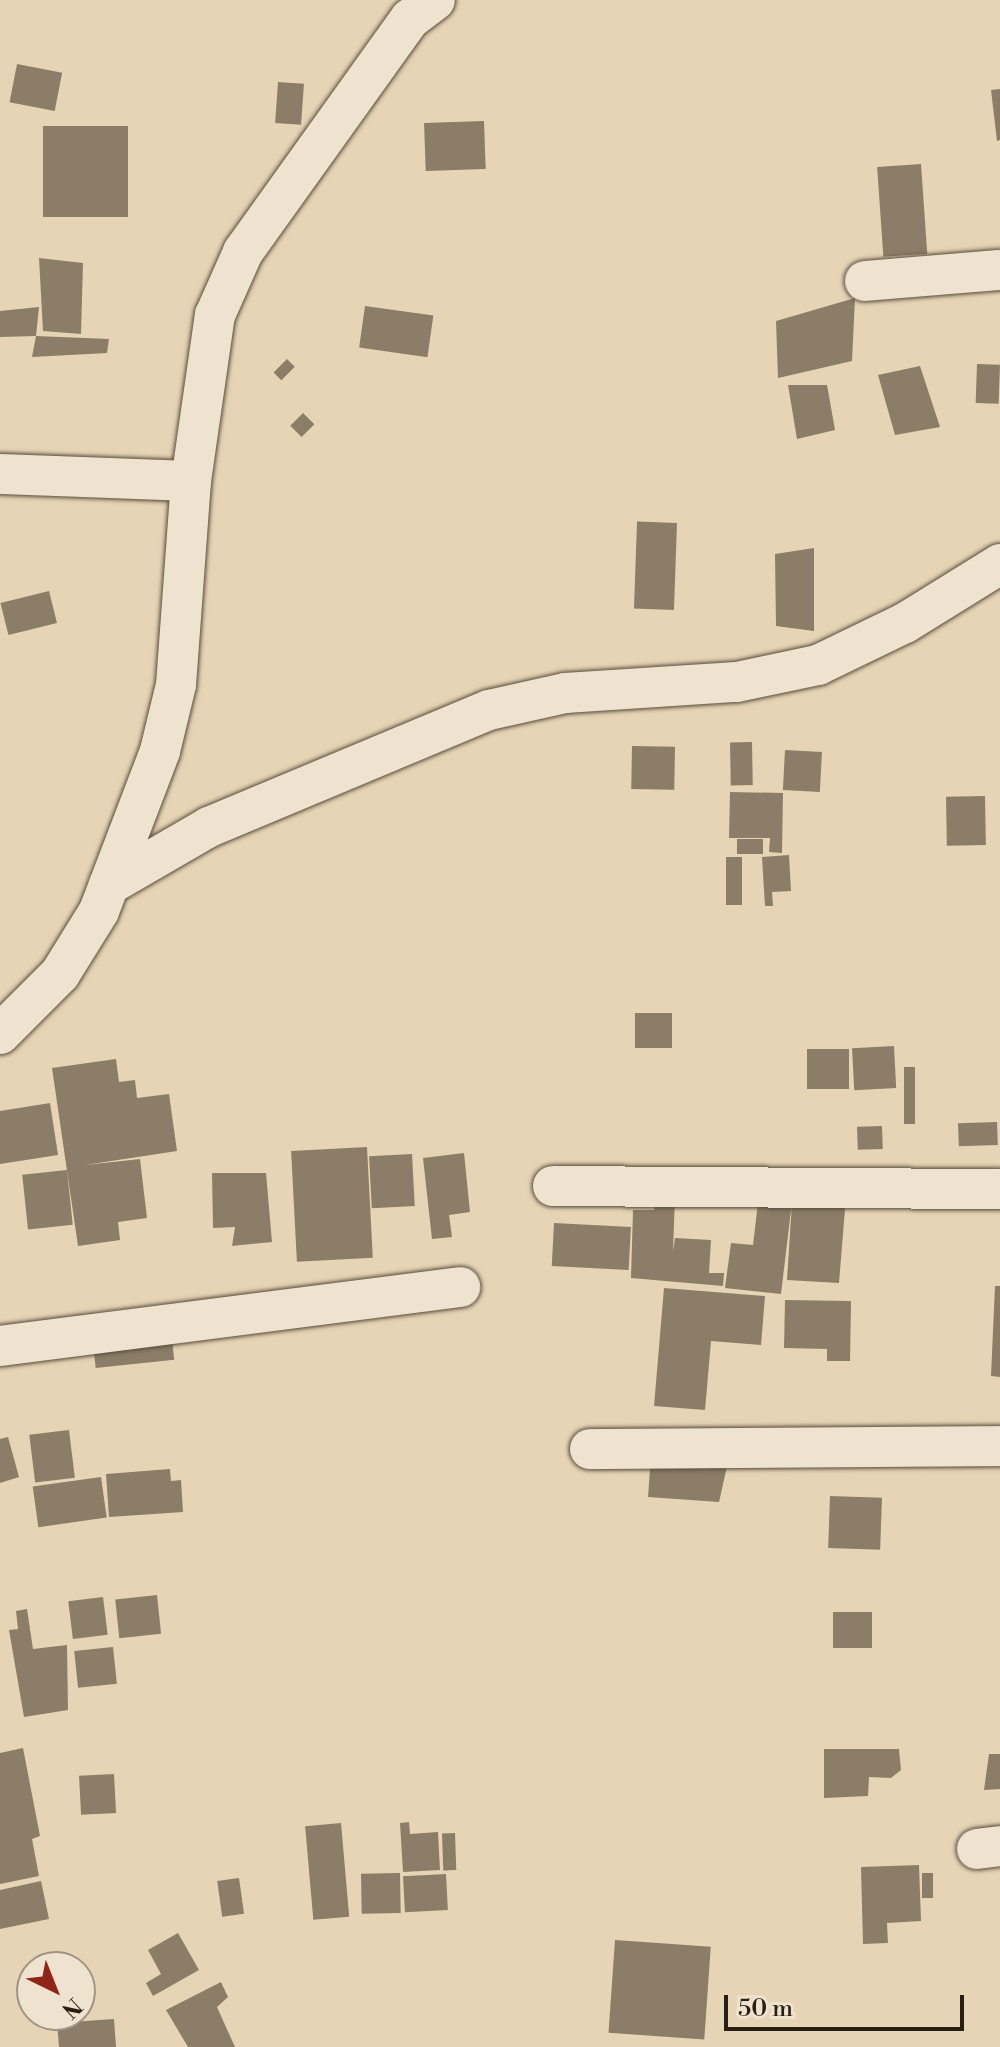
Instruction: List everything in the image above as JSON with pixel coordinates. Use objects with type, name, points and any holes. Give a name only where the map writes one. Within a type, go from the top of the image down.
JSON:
[{"type":"street","points":[[0,1034],[60,974],[109,885],[160,751],[176,685],[191,481],[215,315],[243,252],[410,19],[435,0]]},
{"type":"street","points":[[865,281],[1000,270]]},
{"type":"street","points":[[0,474],[191,481]]},
{"type":"street","points":[[109,885],[209,827],[489,710],[565,693],[737,682],[818,665],[905,623],[1000,564]]},
{"type":"street","points":[[553,1186],[1000,1189]]},
{"type":"street","points":[[0,1346],[460,1287]]},
{"type":"street","points":[[590,1449],[1000,1446]]},
{"type":"building","points":[[17,64],[62,73],[55,111],[10,102]]},
{"type":"building","points":[[278,82],[304,84],[301,125],[275,123]]},
{"type":"building","points":[[1000,89],[1000,140],[997,141],[991,90]]},
{"type":"building","points":[[484,121],[486,169],[426,171],[424,123]]},
{"type":"building","points":[[43,126],[128,126],[128,217],[43,217]]},
{"type":"building","points":[[921,164],[927,254],[883,257],[877,167]]},
{"type":"building","points":[[39,258],[83,263],[81,334],[43,331]]},
{"type":"building","points":[[855,298],[852,361],[778,378],[776,321]]},
{"type":"building","points":[[365,306],[433,316],[427,357],[359,348]]},
{"type":"building","points":[[39,307],[36,336],[0,337],[0,311]]},
{"type":"building","points":[[36,336],[109,339],[107,353],[32,357]]},
{"type":"building","points":[[287,359],[295,367],[281,380],[274,372]]},
{"type":"building","points":[[977,364],[1000,365],[999,404],[976,403]]},
{"type":"building","points":[[920,366],[940,427],[895,435],[878,375]]},
{"type":"building","points":[[788,385],[827,385],[835,430],[797,439]]},
{"type":"building","points":[[303,413],[314,424],[302,437],[290,426]]},
{"type":"building","points":[[637,522],[677,523],[674,610],[634,609]]},
{"type":"building","points":[[814,548],[814,631],[776,626],[775,554]]},
{"type":"building","points":[[49,591],[57,623],[8,635],[0,603]]},
{"type":"building","points":[[730,742],[752,742],[753,785],[731,785]]},
{"type":"building","points":[[632,746],[675,747],[674,790],[631,789]]},
{"type":"building","points":[[785,750],[822,752],[820,792],[783,790]]},
{"type":"building","points":[[730,792],[783,793],[782,853],[769,852],[770,838],[729,838]]},
{"type":"building","points":[[985,796],[986,845],[947,846],[946,797]]},
{"type":"building","points":[[737,839],[763,839],[763,854],[737,854]]},
{"type":"building","points":[[789,855],[791,891],[772,892],[773,906],[765,906],[762,857]]},
{"type":"building","points":[[726,857],[742,857],[742,905],[726,905]]},
{"type":"building","points":[[635,1013],[672,1013],[672,1048],[635,1048]]},
{"type":"building","points":[[894,1046],[896,1088],[854,1090],[852,1048]]},
{"type":"building","points":[[807,1049],[849,1049],[849,1089],[807,1089]]},
{"type":"building","points":[[116,1059],[119,1082],[135,1080],[137,1098],[169,1094],[177,1151],[85,1165],[140,1159],[147,1218],[118,1222],[120,1240],[78,1246],[52,1068]]},
{"type":"building","points":[[904,1067],[915,1067],[915,1124],[904,1124]]},
{"type":"building","points":[[50,1103],[58,1155],[0,1164],[0,1111]]},
{"type":"building","points":[[997,1122],[998,1145],[959,1146],[958,1123]]},
{"type":"building","points":[[882,1126],[883,1149],[858,1150],[857,1127]]},
{"type":"building","points":[[367,1147],[373,1258],[297,1262],[291,1151]]},
{"type":"building","points":[[464,1153],[470,1212],[449,1215],[452,1237],[432,1239],[423,1158]]},
{"type":"building","points":[[412,1154],[415,1206],[372,1208],[369,1156]]},
{"type":"building","points":[[67,1170],[73,1225],[28,1229],[22,1175]]},
{"type":"building","points":[[212,1173],[266,1173],[272,1242],[232,1246],[235,1227],[213,1228]]},
{"type":"building","points":[[759,1194],[846,1197],[839,1283],[787,1280],[792,1202],[781,1294],[725,1288],[731,1243],[753,1245]]},
{"type":"building","points":[[655,1195],[675,1195],[673,1252],[675,1238],[711,1240],[709,1273],[724,1273],[723,1286],[631,1278],[633,1210],[654,1210]]},
{"type":"building","points":[[554,1223],[631,1227],[629,1270],[552,1266]]},
{"type":"building","points":[[995,1286],[1000,1286],[1000,1377],[991,1376]]},
{"type":"building","points":[[664,1288],[765,1296],[761,1345],[711,1341],[705,1410],[654,1406]]},
{"type":"building","points":[[785,1300],[851,1301],[850,1361],[827,1361],[827,1349],[784,1348]]},
{"type":"building","points":[[171,1329],[174,1360],[96,1368],[92,1337]]},
{"type":"building","points":[[69,1430],[75,1478],[35,1483],[29,1435]]},
{"type":"building","points":[[8,1437],[19,1477],[0,1483],[0,1439]]},
{"type":"building","points":[[730,1453],[719,1502],[648,1497],[651,1455]]},
{"type":"building","points":[[170,1469],[171,1481],[181,1480],[183,1512],[109,1517],[106,1474]]},
{"type":"building","points":[[101,1477],[107,1518],[38,1527],[33,1487]]},
{"type":"building","points":[[830,1496],[882,1498],[880,1550],[828,1548]]},
{"type":"building","points":[[157,1595],[161,1634],[119,1638],[115,1599]]},
{"type":"building","points":[[103,1597],[108,1635],[73,1639],[68,1601]]},
{"type":"building","points":[[27,1609],[33,1649],[67,1645],[68,1710],[24,1717],[9,1630],[18,1629],[16,1611]]},
{"type":"building","points":[[833,1612],[872,1612],[872,1648],[833,1648]]},
{"type":"building","points":[[113,1647],[117,1684],[78,1688],[74,1651]]},
{"type":"building","points":[[23,1748],[40,1836],[32,1839],[39,1876],[0,1884],[0,1753]]},
{"type":"building","points":[[824,1749],[899,1749],[901,1770],[891,1778],[869,1777],[868,1796],[824,1798]]},
{"type":"building","points":[[989,1754],[1000,1754],[1000,1789],[984,1790]]},
{"type":"building","points":[[114,1774],[116,1813],[81,1815],[79,1776]]},
{"type":"building","points":[[409,1822],[410,1834],[438,1832],[440,1870],[403,1872],[400,1823]]},
{"type":"building","points":[[341,1823],[349,1917],[313,1920],[305,1826]]},
{"type":"building","points":[[442,1833],[455,1833],[456,1870],[443,1870]]},
{"type":"building","points":[[919,1865],[921,1921],[887,1923],[888,1943],[863,1944],[861,1867]]},
{"type":"building","points":[[400,1873],[401,1913],[362,1914],[361,1874]]},
{"type":"building","points":[[922,1873],[933,1873],[933,1898],[922,1898]]},
{"type":"building","points":[[446,1874],[448,1910],[405,1912],[403,1876]]},
{"type":"building","points":[[239,1878],[244,1914],[222,1917],[217,1881]]},
{"type":"building","points":[[41,1881],[49,1919],[0,1929],[0,1890]]},
{"type":"building","points":[[178,1933],[199,1970],[153,1996],[146,1983],[161,1974],[148,1950]]},
{"type":"building","points":[[615,1940],[711,1947],[704,2039],[609,2033]]},
{"type":"building","points":[[221,1982],[228,1997],[217,2007],[235,2047],[188,2047],[166,2010]]},
{"type":"building","points":[[114,2019],[116,2047],[59,2047],[58,2031],[96,2031],[96,2020]]}]
